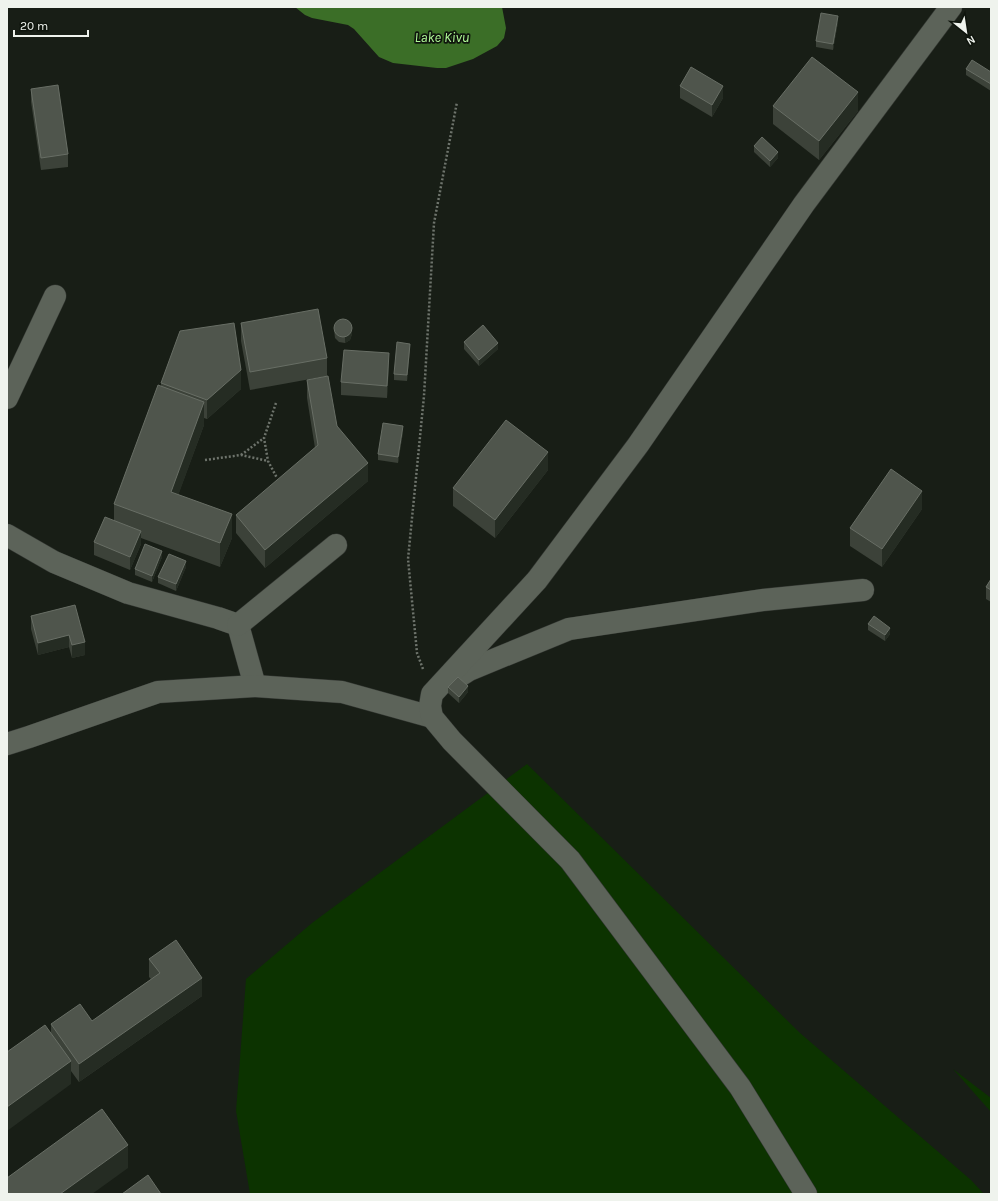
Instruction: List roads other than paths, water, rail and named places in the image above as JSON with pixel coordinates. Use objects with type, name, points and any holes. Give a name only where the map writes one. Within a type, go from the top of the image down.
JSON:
[{"type":"street","points":[[806,1194],[740,1087],[570,860],[452,742],[432,717],[430,706],[432,694],[537,580],[638,445],[804,204],[951,7]]},
{"type":"street","points":[[7,398],[55,296]]},
{"type":"street","points":[[7,535],[54,562],[128,594],[218,618],[238,626]]},
{"type":"street","points":[[238,626],[336,545]]},
{"type":"street","points":[[432,694],[469,670],[569,629],[763,600],[863,590]]},
{"type":"street","points":[[238,626],[254,686]]},
{"type":"street","points":[[7,744],[158,692],[254,686],[342,692],[432,717]]},
{"type":"water","name":"Lake Kivu","points":[[295,7],[502,7],[506,28],[504,38],[497,46],[473,59],[446,68],[437,68],[393,63],[379,57],[354,29],[348,25],[312,18],[305,15]]}]
